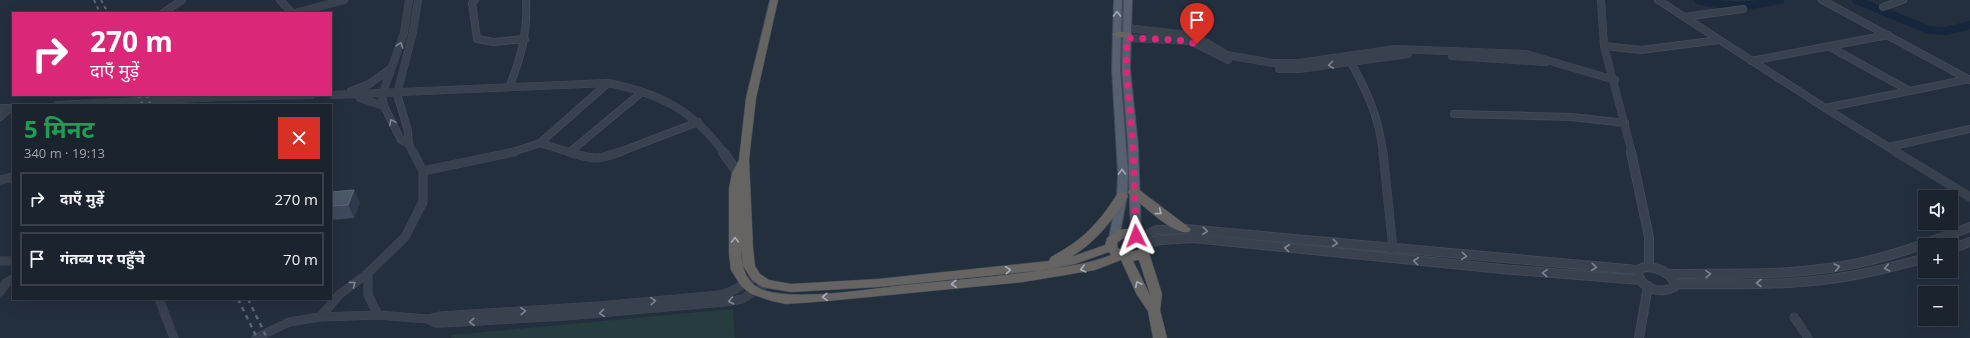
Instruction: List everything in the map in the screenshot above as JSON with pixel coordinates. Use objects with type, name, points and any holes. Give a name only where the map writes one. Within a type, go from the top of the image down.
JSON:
[{"type":"highway","points":[[774,0],[751,98],[742,174],[749,266],[761,280],[791,288],[816,288],[1044,266],[1075,260],[1112,243],[1121,234],[1141,243],[1156,294],[1154,310],[1160,338]]},
{"type":"highway","points":[[1117,34],[1127,34]]},
{"type":"highway","points":[[742,174],[735,188],[735,254],[737,270],[750,287],[772,297],[786,299],[835,296],[1015,279],[1073,271],[1095,266],[1122,256],[1135,257],[1141,243]]},
{"type":"highway","points":[[1134,192],[1169,220],[1185,229]]},
{"type":"highway","points":[[1044,266],[1080,247],[1094,235],[1106,221],[1122,196]]},
{"type":"highway","points":[[1112,243],[1122,256],[1143,295],[1154,310]]},
{"type":"main road","points":[[1112,243],[1122,196],[1123,172],[1116,69],[1118,0]]},
{"type":"main road","points":[[1128,0],[1126,70],[1133,144],[1134,192],[1141,243]]},
{"type":"street","points":[[164,12],[182,0]]},
{"type":"street","points":[[280,0],[293,12]]},
{"type":"street","points":[[298,12],[344,0]]},
{"type":"street","points":[[409,0],[404,33],[383,92],[384,106],[401,140],[409,144]]},
{"type":"street","points":[[320,318],[340,294],[368,273],[405,237],[423,202],[423,171],[409,144],[410,136],[398,102],[398,91],[418,0]]},
{"type":"street","points":[[475,0],[472,3],[477,40],[481,42],[489,42],[525,39]]},
{"type":"street","points":[[509,87],[523,52],[528,25],[526,0]]},
{"type":"street","points":[[1658,0],[1825,108],[1970,197]]},
{"type":"street","points":[[1822,0],[1970,79]]},
{"type":"street","points":[[1883,7],[1903,0]]},
{"type":"street","points":[[1601,1],[1604,46],[1615,80],[1649,237],[1649,267],[1642,279],[1639,338]]},
{"type":"street","points":[[1684,17],[1743,9]]},
{"type":"street","points":[[1127,34],[1190,41],[1224,59],[1281,69],[1299,69],[1348,59],[1408,54],[1551,62],[1615,80]]},
{"type":"street","points":[[1751,61],[1888,35]]},
{"type":"street","points":[[1604,46],[1641,50],[1719,40]]},
{"type":"street","points":[[1830,47],[1910,91]]},
{"type":"street","points":[[1348,59],[1368,93],[1381,135],[1393,249]]},
{"type":"street","points":[[351,94],[369,84],[391,68]]},
{"type":"street","points":[[1825,108],[1970,79]]},
{"type":"street","points":[[423,171],[524,149],[540,143],[608,83]]},
{"type":"street","points":[[332,95],[608,83],[625,86],[672,105],[698,122],[742,174]]},
{"type":"street","points":[[571,152],[642,92]]},
{"type":"street","points":[[351,94],[384,106]]},
{"type":"street","points":[[73,104],[202,96]]},
{"type":"street","points":[[0,108],[12,108]]},
{"type":"street","points":[[0,117],[12,108]]},
{"type":"street","points":[[1454,114],[1572,117],[1625,123]]},
{"type":"street","points":[[540,143],[593,159],[600,159],[698,122]]},
{"type":"street","points":[[1889,148],[1970,129]]},
{"type":"street","points":[[0,180],[12,177]]},
{"type":"street","points":[[1649,267],[1659,269],[1669,274],[1823,270],[1907,251],[1970,227]]},
{"type":"street","points":[[1141,243],[1157,230],[1185,229],[1393,249],[1642,279],[1664,290],[1672,289],[1675,284]]},
{"type":"street","points":[[1141,243],[1192,238],[1502,269],[1642,279]]},
{"type":"street","points":[[1958,246],[1970,242]]},
{"type":"street","points":[[1675,284],[1779,283],[1816,281],[1851,276],[1918,260]]},
{"type":"street","points":[[0,261],[12,261]]},
{"type":"street","points":[[368,273],[365,288],[369,302],[378,315]]},
{"type":"street","points":[[1669,274],[1675,284]]},
{"type":"street","points":[[0,292],[6,283],[12,279]]},
{"type":"street","points":[[256,338],[289,322],[320,318],[378,315],[428,319],[440,316],[598,306],[720,294],[750,287],[761,280]]},
{"type":"street","points":[[428,319],[435,323],[443,323],[648,309],[724,302],[742,299],[750,287],[761,280]]},
{"type":"street","points":[[159,300],[174,338]]},
{"type":"street","points":[[1794,317],[1808,338]]},
{"type":"green space","points":[[733,309],[735,338],[451,338],[452,335]]},
{"type":"building","points":[[354,190],[348,205],[332,206],[332,192]]},
{"type":"waterway","points":[[1698,0],[1708,3],[1739,6],[1780,0]]},
{"type":"waterway","points":[[1856,0],[1929,30],[1946,31],[1970,25]]},
{"type":"railway","points":[[94,0],[100,12]]},
{"type":"railway","points":[[101,0],[107,12]]},
{"type":"railway","points":[[138,96],[142,104]]},
{"type":"railway","points":[[146,96],[150,104]]},
{"type":"railway","points":[[238,300],[257,338]]},
{"type":"railway","points":[[248,300],[267,338]]},
{"type":"route","points":[[1136,236],[1133,144],[1126,70],[1127,38],[1190,41],[1197,44]]}]
